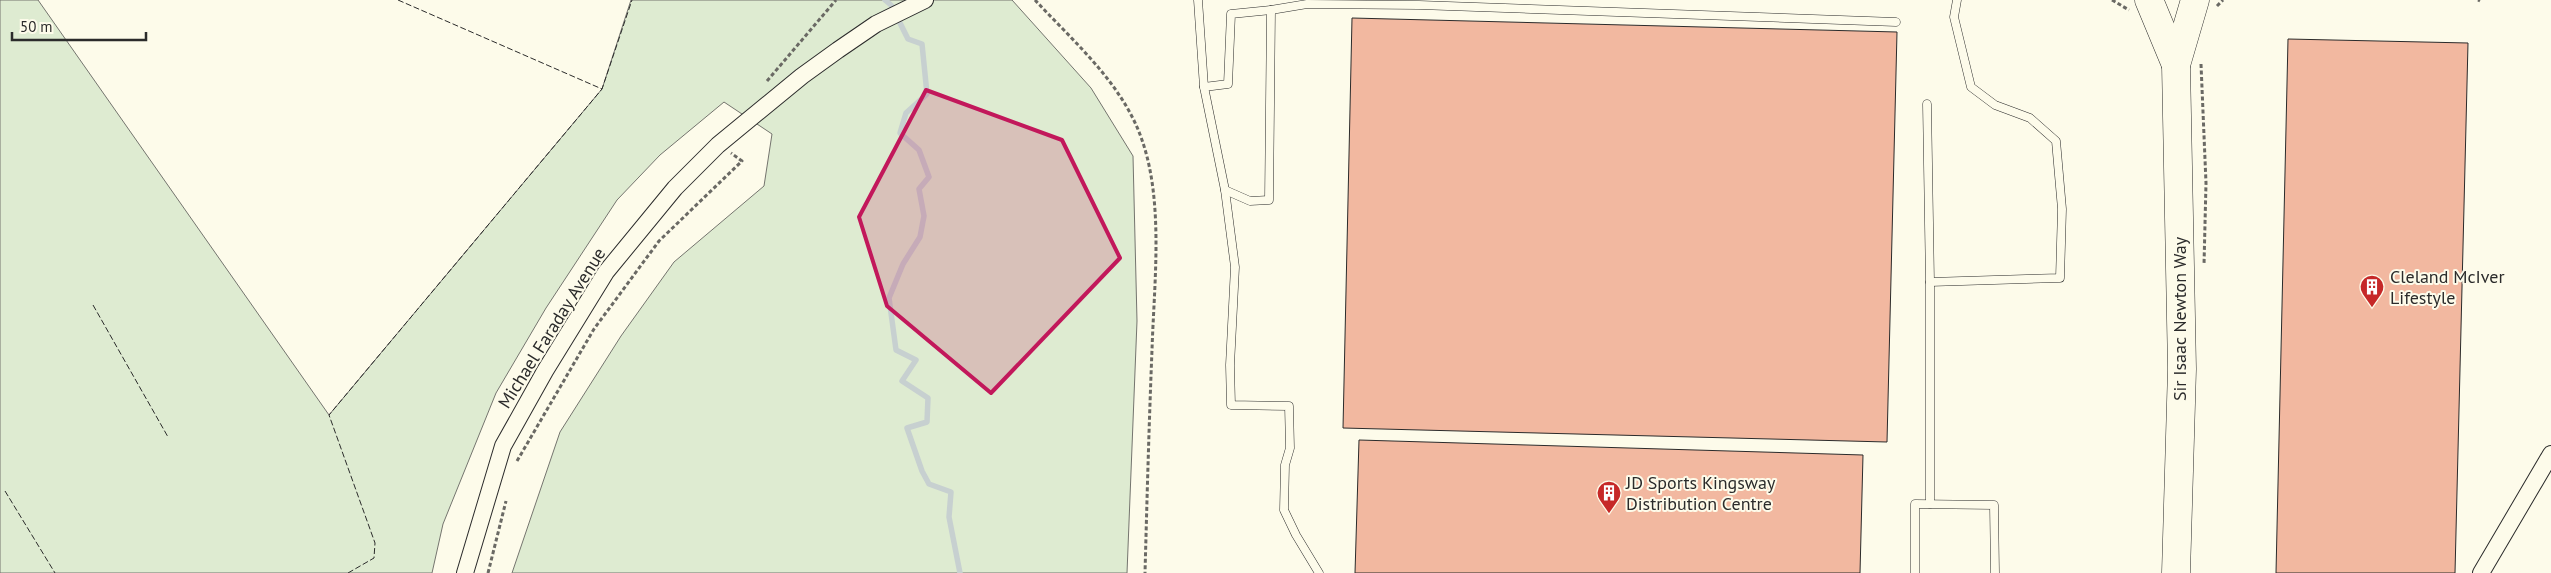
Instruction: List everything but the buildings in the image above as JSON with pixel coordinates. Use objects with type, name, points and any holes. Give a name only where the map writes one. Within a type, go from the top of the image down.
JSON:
[{"type":"highway","points":[[2150,0],[2161,4],[2174,4],[2188,0]]},
{"type":"highway","name":"Sir Isaac Newton Way","points":[[2150,0],[2176,65]]},
{"type":"highway","name":"Sir Isaac Newton Way","points":[[2176,573],[2182,369],[2176,65],[2195,0]]},
{"type":"street","name":"Michael Faraday Avenue","points":[[465,573],[502,446],[545,370],[606,272],[675,188],[718,144],[802,76],[885,19],[904,8],[925,0]]},
{"type":"street","points":[[2481,573],[2551,454]]},
{"type":"lane","points":[[1198,0],[1204,87],[1225,190],[1235,267],[1230,365],[1231,406],[1289,406],[1290,448],[1284,465],[1284,510],[1296,536],[1319,573]]},
{"type":"lane","points":[[1930,282],[2060,278],[2062,209],[2056,141],[2030,118],[1995,105],[1971,87],[1954,17],[1957,0]]},
{"type":"lane","points":[[1204,87],[1228,84],[1231,14],[1308,4],[1419,5],[1896,22]]},
{"type":"lane","points":[[1225,190],[1250,201],[1269,200],[1271,10]]},
{"type":"lane","points":[[1927,104],[1930,282],[1930,504]]},
{"type":"lane","points":[[1915,573],[1915,504],[1994,505],[1995,573]]},
{"type":"path","points":[[1035,0],[1123,99],[1142,140],[1152,184],[1156,254],[1146,573]]},
{"type":"path","points":[[516,464],[594,329],[659,241],[742,161]]},
{"type":"path","points":[[488,573],[508,491]]},
{"type":"highlighted area","points":[[926,90],[1062,140],[1120,258],[991,393],[887,306],[859,217]]},
{"type":"green space","points":[[0,0],[38,0],[329,415],[602,89],[631,0],[1012,0],[1091,88],[1133,156],[1137,321],[1127,573],[512,573],[560,432],[621,336],[674,262],[764,186],[772,134],[724,102],[660,155],[617,200],[546,308],[496,393],[443,524],[432,573],[0,573]]},
{"type":"waterway","points":[[885,0],[891,5],[908,39],[922,44],[927,94],[906,113],[900,133],[919,150],[929,177],[919,189],[924,216],[920,237],[903,264],[889,298],[896,350],[916,360],[902,381],[928,398],[927,422],[907,428],[922,471],[929,484],[951,492],[949,517],[960,573]]},
{"type":"fence","points":[[398,0],[602,89],[632,0]]},
{"type":"fence","points":[[348,573],[374,558],[375,543],[329,415],[602,89]]},
{"type":"fence","points":[[93,305],[168,437]]},
{"type":"fence","points":[[5,491],[55,573]]},
{"type":"place","name":"Cleland McIver Lifestyle","points":[[2372,308]]},
{"type":"place","name":"JD Sports Kingsway Distribution Centre","points":[[1609,514]]}]
